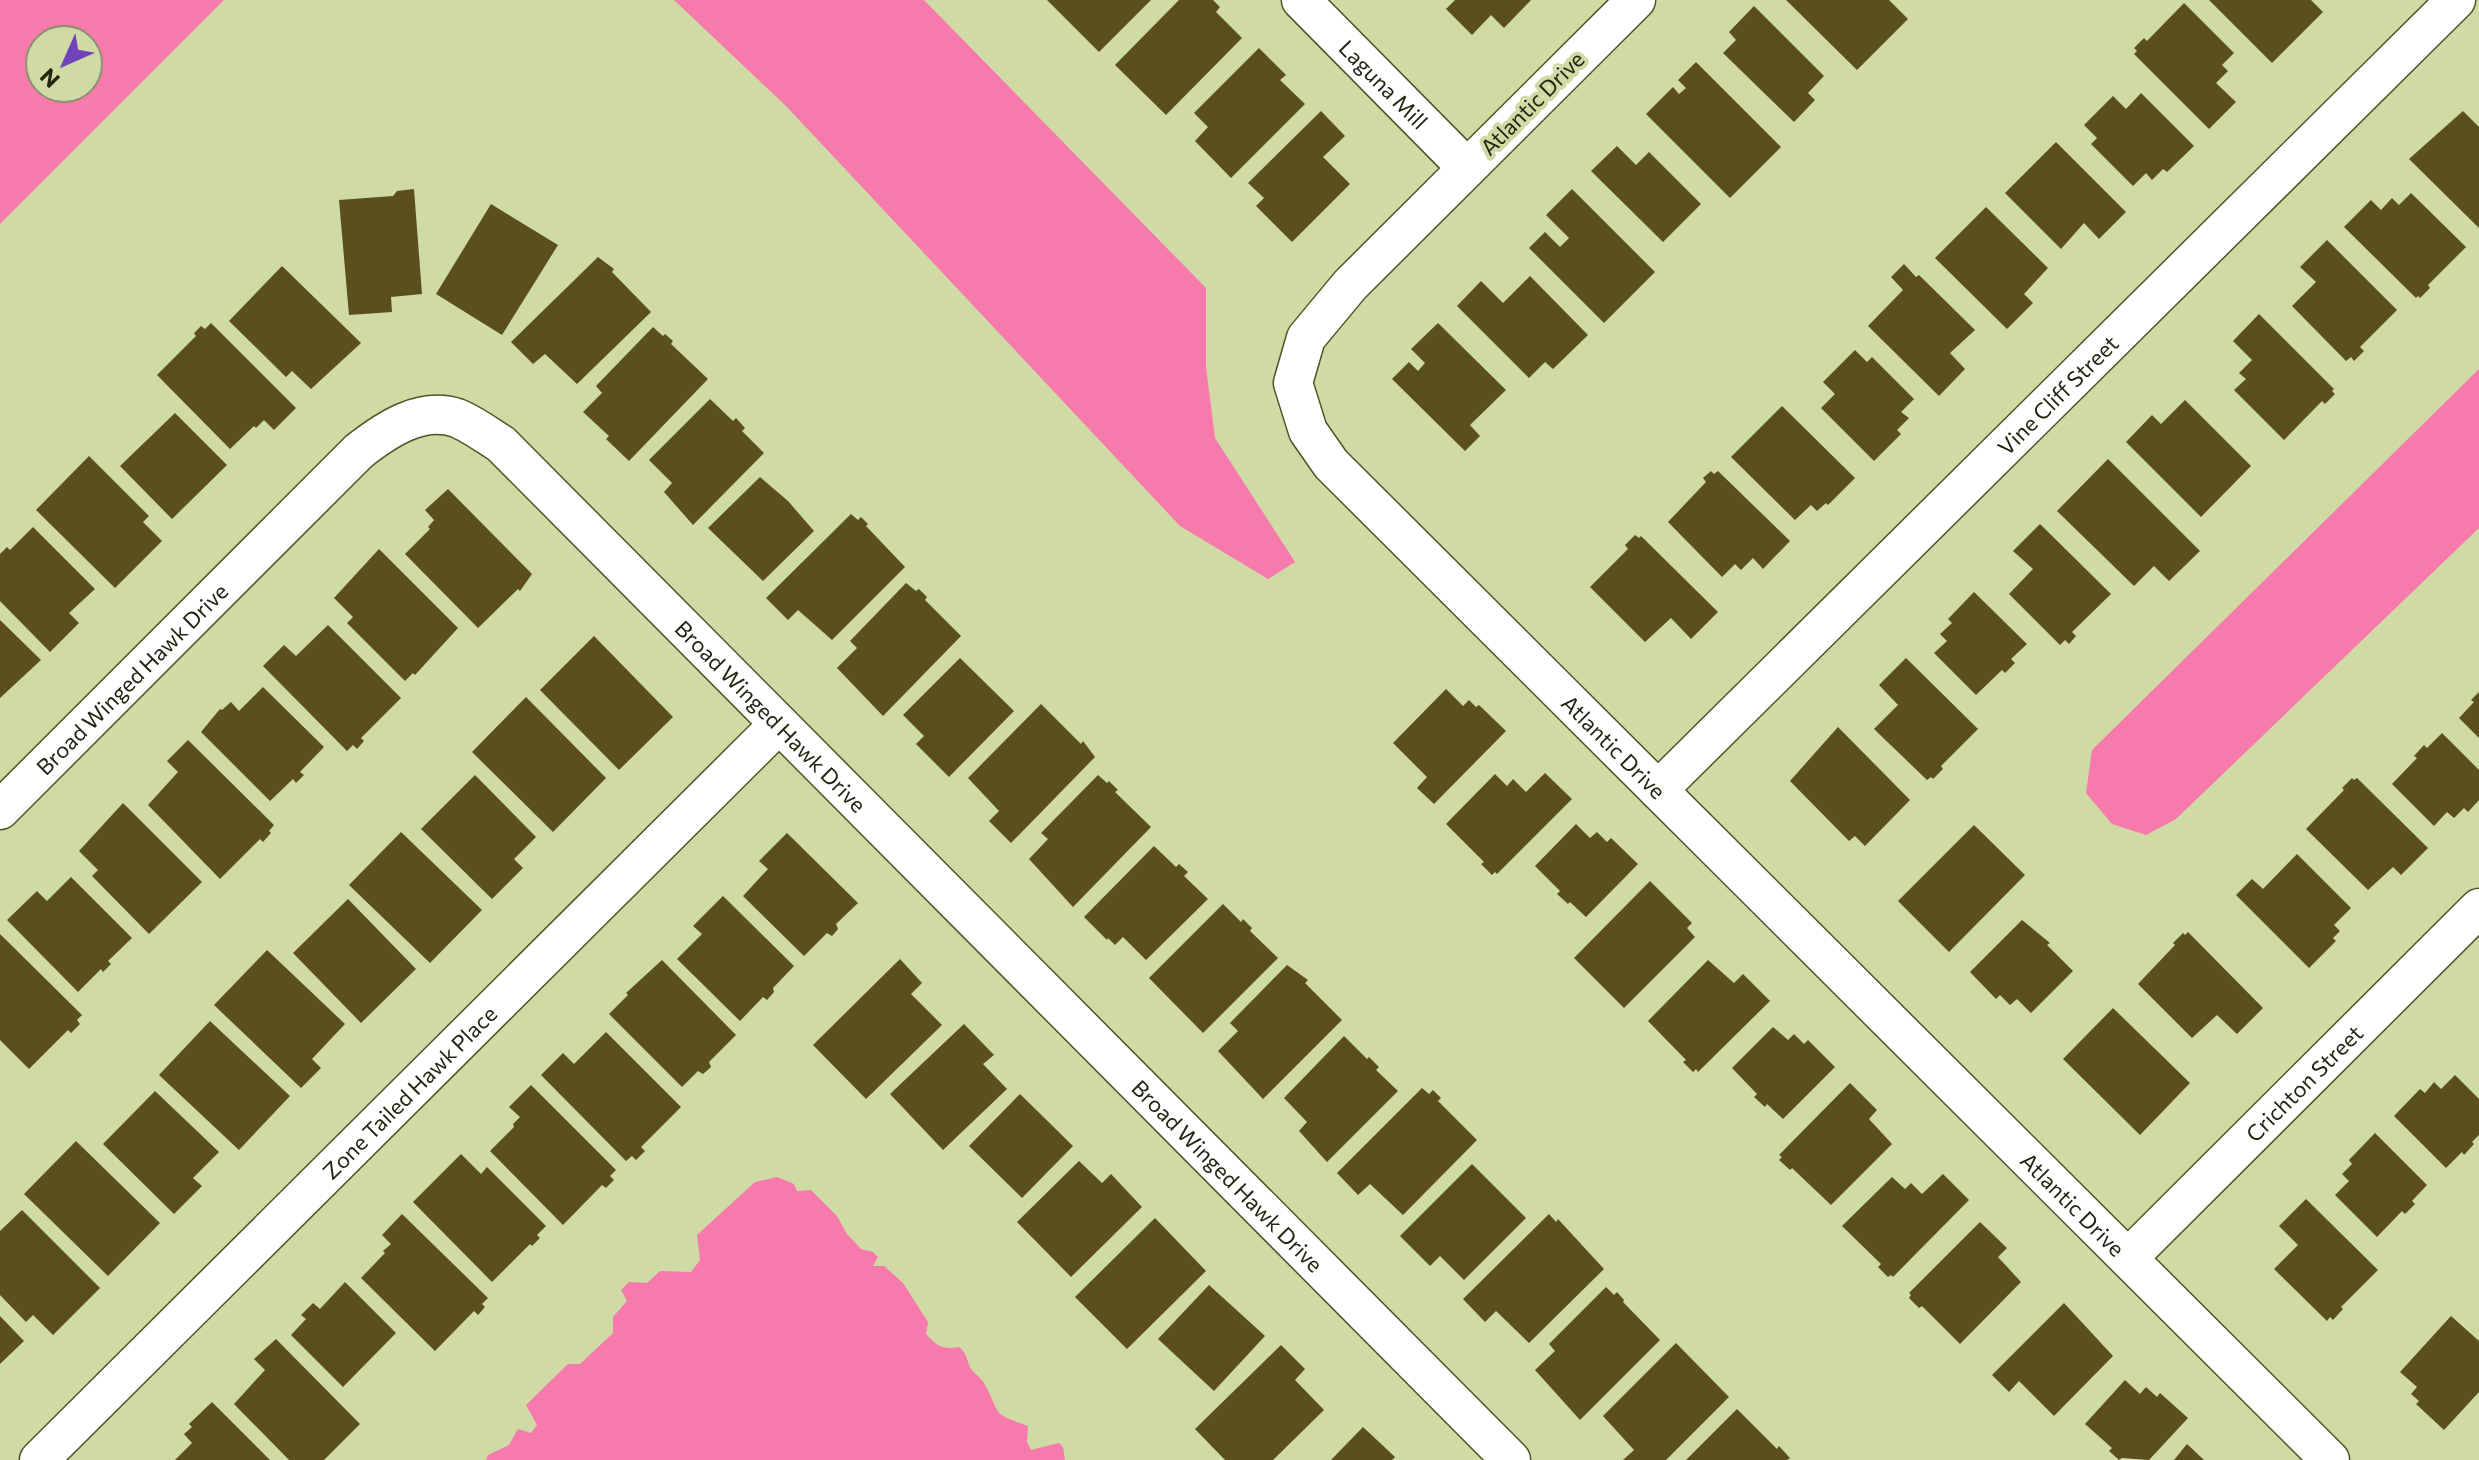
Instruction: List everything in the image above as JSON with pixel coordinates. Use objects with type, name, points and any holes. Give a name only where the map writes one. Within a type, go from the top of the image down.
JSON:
[{"type":"street","name":"Laguna Mill","points":[[1301,0],[1467,168]]},
{"type":"street","name":"Atlantic Drive","points":[[1636,0],[1350,285],[1306,338],[1293,383],[1308,431],[1331,464],[2330,1460]]},
{"type":"street","name":"Vine Cliff Street","points":[[1658,790],[2456,0]]},
{"type":"street","name":"Broad Winged Hawk Drive","points":[[0,810],[359,451],[390,427],[426,416],[457,418],[501,444],[1511,1460]]},
{"type":"street","name":"Zone Tailed Hawk Place","points":[[39,1460],[779,724]]},
{"type":"street","name":"Crichton Street","points":[[2128,1258],[2479,908]]},
{"type":"shaded area","points":[[0,0],[224,0],[0,224]]},
{"type":"shaded area","points":[[674,0],[924,0],[1206,288],[1206,367],[1215,438],[1295,562],[1268,579],[1180,526],[786,106]]},
{"type":"shaded area","points":[[2479,369],[2479,528],[2176,819],[2146,835],[2112,824],[2086,793],[2092,750]]},
{"type":"shaded area","points":[[777,1177],[794,1184],[797,1191],[811,1190],[837,1216],[847,1234],[861,1249],[878,1257],[873,1266],[884,1266],[903,1283],[928,1322],[926,1334],[940,1346],[959,1347],[962,1350],[971,1369],[984,1383],[998,1412],[1028,1426],[1027,1442],[1031,1450],[1059,1443],[1063,1447],[1065,1460],[486,1460],[488,1455],[509,1445],[518,1429],[531,1433],[537,1425],[526,1405],[568,1364],[580,1364],[613,1333],[613,1317],[627,1301],[621,1290],[629,1282],[647,1283],[660,1271],[691,1272],[700,1260],[697,1235],[755,1182]]},
{"type":"building","points":[[1047,0],[1151,0],[1099,52]]},
{"type":"building","points":[[1179,0],[1213,0],[1220,7],[1216,12],[1242,38],[1166,115],[1115,65]]},
{"type":"building","points":[[1455,0],[1531,0],[1504,28],[1491,15],[1472,35],[1446,9]]},
{"type":"building","points":[[1786,0],[1889,0],[1908,19],[1857,70]]},
{"type":"building","points":[[2209,0],[2311,0],[2323,12],[2272,63]]},
{"type":"building","points":[[2184,3],[2234,53],[2222,65],[2228,71],[2216,83],[2236,102],[2209,129],[2134,54],[2137,51],[2134,48],[2144,38],[2147,41]]},
{"type":"building","points":[[1754,6],[1824,76],[1808,93],[1815,100],[1794,122],[1723,53],[1736,40],[1729,32]]},
{"type":"building","points":[[1259,48],[1286,75],[1280,80],[1305,104],[1231,178],[1195,141],[1208,127],[1194,113]]},
{"type":"building","points":[[1696,62],[1781,147],[1730,198],[1646,114],[1673,87],[1679,94],[1686,88],[1678,80]]},
{"type":"building","points":[[2141,93],[2194,146],[2167,172],[2163,169],[2152,180],[2146,173],[2133,186],[2091,144],[2097,138],[2084,125],[2113,96],[2126,109]]},
{"type":"building","points":[[1321,111],[1345,136],[1323,157],[1350,184],[1292,242],[1256,206],[1264,198],[1248,183]]},
{"type":"building","points":[[2463,111],[2479,127],[2479,228],[2409,159]]},
{"type":"building","points":[[2056,142],[2126,212],[2099,239],[2084,223],[2061,249],[2005,193]]},
{"type":"building","points":[[1617,146],[1636,165],[1649,152],[1701,204],[1663,242],[1591,171]]},
{"type":"building","points":[[414,189],[422,294],[391,297],[392,312],[349,315],[339,200],[393,196],[397,191]]},
{"type":"building","points":[[1572,189],[1655,272],[1604,323],[1529,248],[1545,232],[1560,247],[1569,238],[1546,215]]},
{"type":"building","points":[[2411,193],[2466,247],[2428,285],[2430,288],[2420,298],[2416,298],[2344,227],[2371,200],[2381,210],[2392,198],[2399,205]]},
{"type":"building","points":[[491,204],[558,245],[502,335],[436,294]]},
{"type":"building","points":[[1986,207],[2048,268],[2024,294],[2033,303],[2007,329],[1935,258]]},
{"type":"building","points":[[2327,240],[2397,310],[2360,347],[2364,351],[2354,361],[2351,357],[2346,361],[2292,306],[2316,282],[2300,267]]},
{"type":"building","points":[[598,257],[614,269],[612,272],[651,312],[577,384],[545,354],[533,364],[511,342]]},
{"type":"building","points":[[1904,264],[1975,330],[1950,353],[1965,369],[1939,396],[1868,326],[1903,290],[1891,277]]},
{"type":"building","points":[[282,266],[361,343],[311,389],[292,371],[286,377],[229,321]]},
{"type":"building","points":[[1530,276],[1588,335],[1553,369],[1545,362],[1529,378],[1457,306],[1481,281],[1503,303]]},
{"type":"building","points":[[2259,314],[2334,389],[2335,394],[2325,404],[2322,401],[2284,440],[2234,390],[2246,379],[2239,373],[2252,360],[2233,341]]},
{"type":"building","points":[[211,323],[296,408],[274,430],[264,420],[230,449],[157,375],[196,336],[194,333],[201,326],[205,329]]},
{"type":"building","points":[[1438,323],[1506,390],[1470,425],[1480,436],[1465,451],[1392,379],[1409,362],[1418,371],[1425,363],[1411,349]]},
{"type":"building","points":[[653,327],[673,341],[671,344],[708,379],[629,461],[606,439],[609,436],[583,412],[602,393],[596,386]]},
{"type":"building","points":[[1855,350],[1867,362],[1872,357],[1914,399],[1901,412],[1909,418],[1897,430],[1901,434],[1874,461],[1821,408],[1835,394],[1823,382]]},
{"type":"building","points":[[710,399],[733,421],[736,418],[745,428],[742,431],[764,453],[693,525],[664,492],[672,483],[649,460]]},
{"type":"building","points":[[2185,400],[2251,466],[2201,517],[2126,442],[2152,415],[2161,424]]},
{"type":"building","points":[[1782,406],[1855,478],[1828,505],[1826,503],[1817,511],[1811,505],[1795,520],[1731,457]]},
{"type":"building","points":[[175,413],[227,465],[172,519],[120,466]]},
{"type":"building","points":[[89,456],[149,516],[143,522],[162,541],[115,588],[36,510]]},
{"type":"building","points":[[2108,459],[2200,551],[2169,581],[2154,566],[2134,586],[2057,511]]},
{"type":"building","points":[[1711,471],[1714,474],[1718,471],[1790,541],[1763,569],[1753,558],[1741,570],[1735,564],[1722,577],[1668,522],[1706,482],[1703,478]]},
{"type":"building","points":[[760,477],[788,501],[814,531],[763,581],[708,528]]},
{"type":"building","points":[[448,489],[532,574],[520,591],[518,589],[478,628],[405,554],[430,529],[428,527],[434,520],[425,510]]},
{"type":"building","points":[[851,514],[858,520],[861,517],[905,567],[832,640],[798,610],[788,620],[766,598]]},
{"type":"building","points":[[2040,524],[2111,594],[2072,632],[2076,636],[2069,644],[2065,640],[2060,645],[2009,594],[2033,569],[2013,551]]},
{"type":"building","points":[[33,527],[95,589],[69,613],[79,623],[50,652],[0,601],[0,554],[7,547],[10,550]]},
{"type":"building","points":[[1635,535],[1641,536],[1718,612],[1691,639],[1671,618],[1645,642],[1590,587],[1628,549],[1625,545]]},
{"type":"building","points":[[379,549],[458,628],[415,675],[413,673],[405,681],[347,623],[353,617],[334,598]]},
{"type":"building","points":[[906,583],[916,591],[919,589],[927,597],[925,600],[961,636],[883,716],[837,668],[857,648],[850,641]]},
{"type":"building","points":[[1974,592],[2027,644],[2011,659],[2015,663],[2005,673],[2002,670],[1976,695],[1934,653],[1947,641],[1940,634],[1952,623],[1948,619]]},
{"type":"building","points":[[0,620],[41,660],[0,698]]},
{"type":"building","points":[[328,625],[401,698],[361,738],[364,741],[357,749],[353,745],[347,751],[263,666],[284,645],[296,656]]},
{"type":"building","points":[[594,636],[673,717],[619,770],[540,690]]},
{"type":"building","points":[[960,658],[1014,711],[949,777],[916,744],[924,736],[903,715]]},
{"type":"building","points":[[1906,658],[1978,729],[1941,766],[1943,769],[1933,779],[1927,780],[1874,729],[1898,705],[1879,685]]},
{"type":"building","points":[[263,687],[324,747],[300,772],[304,775],[296,783],[293,779],[270,801],[201,732],[220,709],[231,702],[239,711]]},
{"type":"building","points":[[1446,689],[1463,706],[1469,700],[1476,707],[1479,705],[1506,731],[1434,804],[1417,788],[1427,777],[1393,743]]},
{"type":"building","points":[[2479,692],[2479,738],[2459,718]]},
{"type":"building","points":[[526,697],[606,778],[553,832],[472,752]]},
{"type":"building","points":[[1041,704],[1081,744],[1083,741],[1095,757],[1011,843],[989,821],[999,811],[968,778]]},
{"type":"building","points":[[1838,727],[1910,800],[1865,846],[1855,836],[1849,841],[1790,781]]},
{"type":"building","points":[[2442,733],[2479,770],[2479,800],[2468,812],[2464,808],[2454,818],[2447,812],[2434,826],[2392,784],[2417,758],[2414,756],[2424,745],[2427,748]]},
{"type":"building","points":[[188,740],[274,825],[263,842],[260,839],[220,879],[148,805],[178,772],[167,761]]},
{"type":"building","points":[[1545,773],[1572,799],[1497,874],[1492,875],[1481,864],[1484,862],[1446,824],[1495,774],[1507,786],[1513,779],[1526,792]]},
{"type":"building","points":[[475,775],[536,837],[514,859],[523,868],[492,899],[421,829]]},
{"type":"building","points":[[1098,775],[1107,783],[1109,781],[1118,790],[1115,792],[1151,827],[1073,907],[1029,859],[1048,839],[1041,833]]},
{"type":"building","points":[[2352,778],[2357,778],[2428,848],[2401,875],[2393,867],[2368,890],[2306,829]]},
{"type":"building","points":[[123,803],[202,882],[149,934],[92,876],[98,870],[79,851]]},
{"type":"building","points":[[1576,824],[1590,838],[1597,832],[1607,842],[1611,838],[1638,864],[1586,917],[1557,894],[1560,891],[1535,866]]},
{"type":"building","points":[[1974,825],[2025,875],[1949,952],[1898,901]]},
{"type":"building","points":[[401,832],[482,910],[430,963],[349,885]]},
{"type":"building","points":[[787,833],[858,903],[836,924],[838,929],[832,936],[827,933],[804,956],[743,896],[768,869],[759,861]]},
{"type":"building","points":[[1154,846],[1176,867],[1179,864],[1188,872],[1184,876],[1208,899],[1146,960],[1123,937],[1115,945],[1107,940],[1084,917]]},
{"type":"building","points":[[2297,854],[2351,908],[2334,925],[2340,931],[2333,938],[2336,941],[2309,968],[2236,895],[2252,879],[2263,889]]},
{"type":"building","points":[[71,877],[132,938],[108,961],[111,964],[103,972],[101,969],[78,992],[7,920],[37,891],[47,901]]},
{"type":"building","points":[[1650,881],[1692,923],[1687,928],[1695,937],[1624,1008],[1574,958]]},
{"type":"building","points":[[723,896],[794,966],[773,988],[774,992],[767,1000],[763,997],[740,1021],[677,959],[702,934],[693,926]]},
{"type":"building","points":[[348,899],[416,969],[361,1023],[293,953]]},
{"type":"building","points":[[1223,904],[1241,922],[1243,919],[1252,928],[1250,931],[1278,958],[1203,1033],[1149,978]]},
{"type":"building","points":[[2022,920],[2050,943],[2047,945],[2073,971],[2031,1013],[2017,999],[2010,1005],[2000,995],[1996,999],[1970,972]]},
{"type":"building","points":[[2188,932],[2263,1008],[2237,1034],[2217,1015],[2192,1038],[2138,984],[2175,945],[2173,943]]},
{"type":"building","points":[[0,934],[82,1015],[77,1020],[80,1024],[71,1033],[68,1030],[29,1069],[0,1040]]},
{"type":"building","points":[[267,950],[345,1024],[312,1059],[321,1068],[301,1088],[214,1005]]},
{"type":"building","points":[[900,959],[922,983],[911,994],[942,1025],[866,1099],[813,1045]]},
{"type":"building","points":[[662,960],[736,1035],[709,1062],[711,1067],[703,1074],[698,1071],[682,1087],[609,1014],[628,995],[626,993]]},
{"type":"building","points":[[1708,960],[1734,983],[1743,974],[1770,1001],[1698,1072],[1696,1069],[1693,1072],[1683,1062],[1686,1060],[1648,1021]]},
{"type":"building","points":[[1287,965],[1308,980],[1305,983],[1342,1020],[1263,1099],[1218,1051],[1238,1031],[1230,1023]]},
{"type":"building","points":[[2113,1008],[2190,1083],[2140,1135],[2063,1059]]},
{"type":"building","points":[[210,1021],[290,1096],[239,1150],[159,1075]]},
{"type":"building","points":[[964,1024],[994,1055],[983,1064],[1007,1089],[943,1150],[890,1094]]},
{"type":"building","points":[[1773,1027],[1788,1040],[1794,1034],[1804,1044],[1808,1040],[1835,1067],[1783,1119],[1754,1097],[1757,1094],[1732,1068]]},
{"type":"building","points":[[606,1032],[681,1107],[641,1147],[645,1151],[636,1160],[632,1156],[626,1161],[541,1075],[563,1053],[574,1064]]},
{"type":"building","points":[[1344,1036],[1379,1067],[1376,1070],[1398,1091],[1327,1162],[1299,1131],[1307,1122],[1284,1098]]},
{"type":"building","points":[[2455,1075],[2479,1099],[2479,1135],[2464,1155],[2462,1152],[2446,1168],[2394,1116],[2420,1089],[2425,1093],[2434,1082],[2441,1089]]},
{"type":"building","points":[[1850,1083],[1877,1110],[1869,1119],[1892,1144],[1831,1205],[1792,1168],[1790,1170],[1779,1160],[1782,1157],[1779,1155]]},
{"type":"building","points":[[531,1085],[616,1170],[610,1176],[614,1180],[606,1188],[602,1185],[563,1225],[490,1151],[514,1127],[513,1124],[520,1117],[509,1107]]},
{"type":"building","points":[[1422,1088],[1429,1094],[1433,1090],[1441,1098],[1438,1101],[1477,1140],[1403,1215],[1370,1184],[1358,1195],[1337,1173]]},
{"type":"building","points":[[155,1091],[219,1152],[193,1178],[202,1186],[174,1214],[103,1144]]},
{"type":"building","points":[[1020,1094],[1073,1146],[1022,1198],[969,1146]]},
{"type":"building","points":[[2375,1133],[2427,1185],[2412,1201],[2415,1204],[2405,1214],[2402,1211],[2377,1237],[2335,1195],[2349,1181],[2342,1174],[2352,1164],[2349,1160]]},
{"type":"building","points":[[76,1141],[160,1223],[108,1276],[24,1194]]},
{"type":"building","points":[[461,1154],[481,1174],[487,1167],[546,1226],[537,1235],[540,1238],[492,1282],[413,1202]]},
{"type":"building","points":[[1079,1161],[1102,1183],[1111,1174],[1142,1207],[1071,1277],[1017,1222]]},
{"type":"building","points":[[1472,1164],[1526,1218],[1464,1280],[1440,1256],[1430,1266],[1400,1236]]},
{"type":"building","points":[[1943,1174],[1969,1200],[1893,1277],[1888,1277],[1878,1267],[1881,1264],[1842,1226],[1892,1177],[1905,1189],[1911,1183],[1922,1194]]},
{"type":"building","points":[[2306,1199],[2378,1270],[2341,1307],[2343,1309],[2333,1320],[2330,1317],[2327,1321],[2274,1269],[2298,1245],[2279,1226]]},
{"type":"building","points":[[22,1210],[100,1288],[53,1335],[33,1315],[26,1322],[0,1295],[0,1231]]},
{"type":"building","points":[[402,1214],[488,1298],[478,1315],[474,1311],[435,1351],[361,1278],[391,1244],[382,1235]]},
{"type":"building","points":[[1549,1214],[1556,1222],[1558,1219],[1604,1269],[1529,1343],[1496,1311],[1485,1322],[1463,1299]]},
{"type":"building","points":[[1155,1218],[1206,1271],[1127,1349],[1075,1297]]},
{"type":"building","points":[[1980,1222],[2007,1248],[1998,1257],[2021,1282],[1960,1344],[1922,1306],[1919,1308],[1909,1298],[1909,1293]]},
{"type":"building","points":[[345,1282],[396,1333],[343,1387],[291,1335],[306,1319],[301,1315],[313,1303],[320,1309]]},
{"type":"building","points":[[1209,1285],[1265,1336],[1214,1391],[1158,1339]]},
{"type":"building","points":[[1606,1287],[1614,1295],[1617,1292],[1660,1340],[1580,1420],[1535,1370],[1555,1351],[1549,1344]]},
{"type":"building","points":[[2064,1303],[2113,1356],[2054,1416],[2019,1381],[2009,1392],[1992,1375]]},
{"type":"building","points":[[0,1316],[24,1341],[0,1364]]},
{"type":"building","points":[[2451,1316],[2479,1341],[2479,1392],[2444,1430],[2416,1404],[2419,1401],[2411,1394],[2417,1387],[2400,1372]]},
{"type":"building","points":[[276,1339],[360,1424],[324,1460],[289,1460],[234,1404],[265,1370],[254,1359]]},
{"type":"building","points":[[1676,1343],[1729,1397],[1666,1460],[1623,1460],[1634,1450],[1603,1416]]},
{"type":"building","points":[[1281,1345],[1305,1369],[1295,1380],[1324,1410],[1273,1460],[1225,1460],[1195,1429]]},
{"type":"building","points":[[2125,1380],[2140,1394],[2146,1387],[2157,1397],[2160,1393],[2188,1418],[2149,1460],[2119,1460],[2109,1451],[2112,1448],[2085,1424]]},
{"type":"building","points":[[212,1402],[270,1460],[175,1460],[192,1443],[184,1434],[192,1427],[189,1424]]},
{"type":"building","points":[[1737,1409],[1777,1449],[1779,1446],[1790,1458],[1686,1460]]},
{"type":"building","points":[[1363,1427],[1395,1457],[1392,1460],[1331,1460]]},
{"type":"building","points":[[2187,1444],[2204,1460],[2174,1460]]}]
